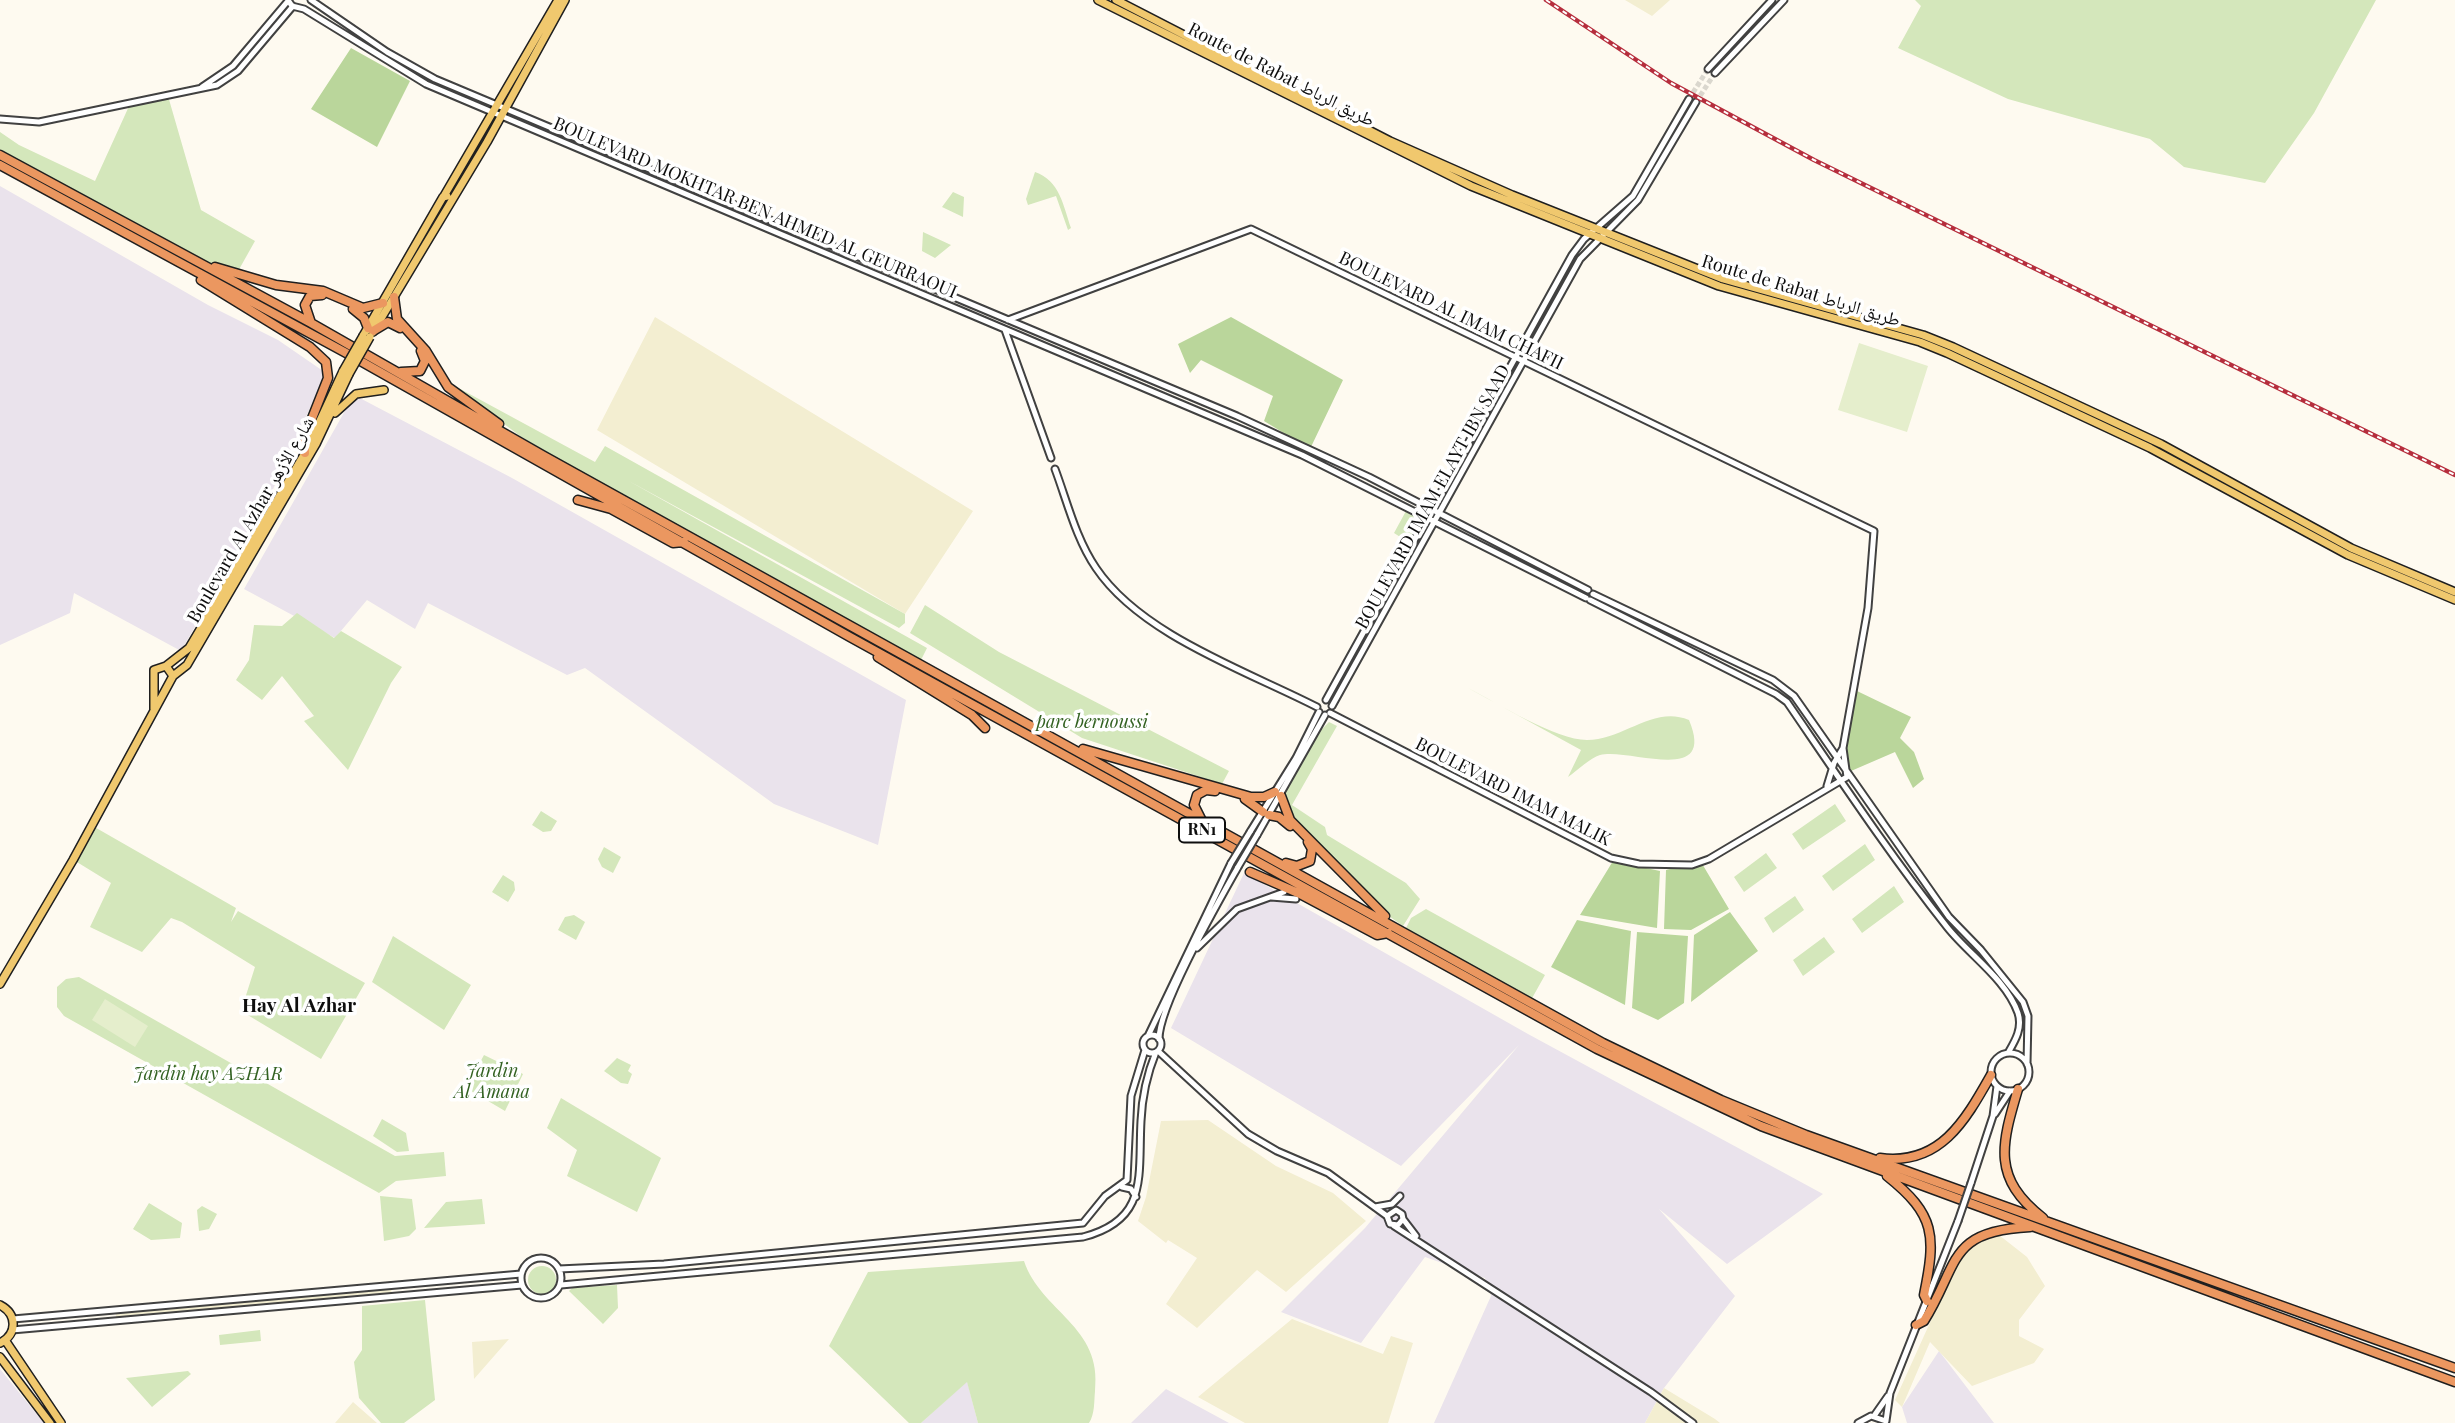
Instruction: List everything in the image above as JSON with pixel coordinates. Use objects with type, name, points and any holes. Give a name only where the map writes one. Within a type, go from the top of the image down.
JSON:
[{"type":"highway","name":"RN1","points":[[0,155],[311,323],[544,456],[1615,1048],[1721,1100],[1865,1156],[2455,1368]]},
{"type":"highway","name":"RN1","points":[[0,165],[1597,1049],[1685,1093],[1761,1126],[1882,1172],[2455,1382]]},
{"type":"highway","points":[[141,231],[215,267],[276,285],[323,291],[363,308],[385,305]]},
{"type":"highway","points":[[186,266],[212,287],[310,346],[326,362],[328,378],[306,432],[304,453]]},
{"type":"highway","points":[[311,323],[304,305],[310,296],[320,294],[356,310],[364,318],[368,333],[384,323],[392,322],[424,355],[424,366],[415,374],[393,371]]},
{"type":"highway","points":[[394,297],[397,319],[426,351],[448,387],[544,456]]},
{"type":"highway","points":[[578,500],[611,509],[673,543],[684,542]]},
{"type":"highway","points":[[850,637],[883,661],[972,715],[985,728]]},
{"type":"highway","points":[[1039,729],[1096,753],[1251,797],[1278,794],[1290,820],[1366,901],[1406,933]]},
{"type":"highway","points":[[1201,819],[1195,800],[1206,790],[1247,800],[1266,814],[1283,819],[1312,849],[1310,862],[1304,865],[1271,858]]},
{"type":"highway","points":[[1250,872],[1298,893],[1377,935],[1388,933]]},
{"type":"highway","points":[[1865,1156],[1910,1160],[1929,1153],[1946,1140],[1991,1075]]},
{"type":"highway","points":[[2014,1090],[2005,1170],[2015,1194],[2048,1222]]},
{"type":"highway","points":[[1882,1172],[1917,1202],[1930,1225],[1933,1248],[1924,1295],[1927,1301]]},
{"type":"highway","points":[[1916,1325],[1927,1316],[1957,1255],[1966,1245],[1991,1230],[2033,1227]]},
{"type":"main road","points":[[346,373],[498,114],[558,0]]},
{"type":"main road","points":[[502,106],[565,0]]},
{"type":"main road","name":"Route de Rabat طريق الرباط","points":[[1098,0],[1434,169],[1723,279],[1923,335],[1953,347],[2161,444],[2351,548],[2455,593]]},
{"type":"main road","name":"Route de Rabat طريق الرباط","points":[[1116,0],[1436,163],[1719,286],[1920,342],[1947,353],[2157,451],[2348,555],[2455,600]]},
{"type":"main road","points":[[385,305],[394,297],[446,201]]},
{"type":"main road","name":"Boulevard Al Azhar شارع الأزهر","points":[[166,666],[188,648],[304,453],[346,373]]},
{"type":"main road","name":"Boulevard Al Azhar شارع الأزهر","points":[[173,676],[187,665],[301,467],[346,373]]},
{"type":"main road","points":[[301,467],[342,404],[361,392],[384,390]]},
{"type":"main road","points":[[0,984],[153,713],[169,684],[173,676],[166,666],[154,670],[153,713]]},
{"type":"main road","points":[[155,683],[163,687],[169,684]]},
{"type":"main road","points":[[0,1306],[13,1319],[12,1330],[3,1342],[61,1423]]},
{"type":"main road","points":[[0,1357],[50,1423]]},
{"type":"street","points":[[232,71],[288,0]]},
{"type":"street","name":"BOULEVARD MOKHTAR BEN AHMED AL GEURRAOUI","points":[[288,0],[415,78],[1312,460],[1589,596]]},
{"type":"street","points":[[0,119],[39,122],[200,88],[232,71],[306,0]]},
{"type":"street","name":"BOULEVARD MOKHTAR BEN AHMED AL GEURRAOUI","points":[[311,0],[417,70],[1291,440],[1431,508],[1589,596]]},
{"type":"street","points":[[1708,69],[1772,0]]},
{"type":"street","points":[[1715,73],[1784,0]]},
{"type":"street","points":[[1759,13],[1765,19]]},
{"type":"street","points":[[1597,233],[1633,196],[1689,99]]},
{"type":"street","points":[[1597,233],[1638,200],[1696,102]]},
{"type":"street","name":"BOULEVARD AL IMAM CHAFII","points":[[1008,320],[1251,229],[1518,356],[1625,413],[1874,531],[1868,608],[1843,748]]},
{"type":"street","name":"BOULEVARD IMAM ELAYT IBN SAAD","points":[[1326,700],[1572,255],[1597,233]]},
{"type":"street","name":"BOULEVARD IMAM ELAYT IBN SAAD","points":[[1328,714],[1580,259],[1597,233]]},
{"type":"street","points":[[1008,320],[1005,329],[1051,458],[1058,462],[1055,469],[1091,561],[1128,605],[1153,624],[1318,709]]},
{"type":"street","points":[[1200,413],[1204,402]]},
{"type":"street","points":[[1589,596],[1786,688],[1952,921],[1981,950],[2023,1002],[2028,1016],[2029,1075],[1993,1116]]},
{"type":"street","points":[[1589,596],[1787,702],[1949,930],[1990,973],[2016,1009],[2019,1026],[2008,1053]]},
{"type":"street","points":[[1278,794],[1318,709],[1326,700],[1332,706]]},
{"type":"street","name":"BOULEVARD IMAM MALIK","points":[[1318,709],[1611,858],[1664,866],[1692,865],[1710,859],[1753,835],[1827,786]]},
{"type":"street","points":[[561,1284],[1083,1237],[1115,1224],[1136,1197],[1144,1092],[1157,1052],[1161,1023],[1194,950],[1266,814],[1328,714]]},
{"type":"street","points":[[1827,786],[1843,748]]},
{"type":"street","points":[[1827,786],[1846,779],[1843,748]]},
{"type":"street","points":[[559,1269],[664,1264],[1083,1223],[1089,1220],[1105,1196],[1122,1187],[1128,1176],[1131,1096],[1145,1050],[1143,1044],[1231,863],[1250,832],[1266,814]]},
{"type":"street","points":[[1194,950],[1228,915],[1284,892]]},
{"type":"street","points":[[1268,897],[1296,899]]},
{"type":"street","points":[[1148,1037],[1159,1039]]},
{"type":"street","points":[[1145,1050],[1157,1052],[1248,1134],[1277,1151],[1328,1173],[1387,1216],[1387,1221],[1394,1226],[1424,1243],[1693,1423]]},
{"type":"street","points":[[1858,1423],[1874,1416],[1890,1393],[1958,1220],[1993,1116],[1997,1086],[1991,1075],[1997,1058],[2008,1053],[2019,1055],[2027,1063]]},
{"type":"street","points":[[1997,1086],[2014,1090]]},
{"type":"street","points":[[1122,1187],[1131,1189],[1136,1197]]},
{"type":"street","points":[[1375,1207],[1392,1204],[1400,1196]]},
{"type":"street","points":[[1387,1216],[1396,1210],[1402,1214],[1403,1219],[1424,1243]]},
{"type":"street","points":[[1394,1226],[1403,1219]]},
{"type":"street","points":[[538,1258],[550,1259],[559,1269],[561,1284],[552,1296],[533,1297],[522,1285],[521,1274],[524,1266],[538,1258]]},
{"type":"street","points":[[13,1319],[521,1274]]},
{"type":"street","points":[[12,1330],[522,1285]]},
{"type":"street","points":[[206,1302],[207,1314]]},
{"type":"street","points":[[190,1304],[192,1315]]},
{"type":"street","points":[[1874,1416],[1887,1422],[1890,1393]]},
{"type":"shaded area","points":[[1625,0],[1670,0],[1652,16]]},
{"type":"shaded area","points":[[0,186],[208,305],[278,340],[326,373],[268,500],[181,651],[74,593],[70,613],[0,645]]},
{"type":"shaded area","points":[[655,317],[973,511],[905,614],[597,430]]},
{"type":"shaded area","points":[[354,395],[512,478],[906,700],[878,845],[774,804],[585,668],[567,675],[428,603],[415,629],[367,600],[335,638],[244,589]]},
{"type":"shaded area","points":[[1244,873],[1528,1034],[1823,1194],[1727,1264],[1659,1209],[1735,1296],[1664,1388],[1645,1423],[1434,1423],[1491,1296],[1485,1278],[1425,1257],[1361,1343],[1281,1312],[1365,1228],[1519,1045],[1401,1166],[1171,1028]]},
{"type":"shaded area","points":[[1208,1120],[1276,1166],[1333,1193],[1366,1221],[1286,1292],[1257,1270],[1197,1328],[1166,1304],[1197,1258],[1168,1240],[1166,1243],[1138,1221],[1146,1197],[1161,1121]]},
{"type":"shaded area","points":[[1999,1235],[2027,1257],[2045,1286],[2019,1320],[2019,1336],[2044,1349],[2034,1363],[1972,1386],[1930,1342],[1902,1407],[1895,1400],[1961,1254],[1985,1238]]},
{"type":"shaded area","points":[[391,1285],[392,1298],[116,1320],[116,1307]]},
{"type":"shaded area","points":[[1292,1319],[1383,1354],[1391,1336],[1413,1343],[1388,1423],[1245,1423],[1198,1397]]},
{"type":"shaded area","points":[[509,1339],[474,1379],[472,1342]]},
{"type":"shaded area","points":[[1939,1351],[1994,1423],[1907,1423],[1902,1407]]},
{"type":"shaded area","points":[[0,1369],[44,1423],[0,1423]]},
{"type":"shaded area","points":[[967,1381],[978,1423],[921,1423]]},
{"type":"shaded area","points":[[1664,1388],[1715,1419],[1720,1423],[1645,1423]]},
{"type":"shaded area","points":[[1166,1389],[1229,1423],[1131,1423]]},
{"type":"shaded area","points":[[353,1402],[377,1423],[335,1423]]},
{"type":"green space","points":[[1915,0],[2376,0],[2314,113],[2265,183],[2184,167],[2150,139],[2008,99],[1898,48],[1921,6]]},
{"type":"green space","points":[[351,48],[410,81],[377,147],[311,109]]},
{"type":"green space","points":[[168,96],[201,210],[255,241],[237,273],[146,235],[0,155],[0,132],[19,145],[95,181],[130,104]]},
{"type":"green space","points":[[1035,172],[1050,181],[1059,195],[1071,228],[1068,230],[1056,196],[1028,205],[1026,199]]},
{"type":"green space","points":[[953,192],[964,197],[963,217],[942,207]]},
{"type":"green space","points":[[923,232],[951,245],[935,258],[922,251]]},
{"type":"green space","points":[[1231,317],[1343,380],[1310,449],[1264,421],[1273,396],[1201,360],[1190,373],[1178,344]]},
{"type":"green space","points":[[1859,343],[1928,366],[1907,432],[1838,410]]},
{"type":"green space","points":[[453,385],[595,462],[605,446],[905,614],[905,623],[899,628],[627,480],[927,648],[921,660],[562,461],[520,436]]},
{"type":"green space","points":[[1406,511],[1421,520],[1408,542],[1394,533]]},
{"type":"green space","name":"parc bernoussi","points":[[925,605],[999,652],[1229,771],[1222,784],[1082,738],[910,633]]},
{"type":"green space","points":[[297,613],[334,638],[341,631],[402,667],[391,683],[348,770],[304,721],[314,716],[282,676],[262,700],[236,680],[249,660],[254,625],[282,626]]},
{"type":"green space","points":[[1468,688],[1559,734],[1587,740],[1601,739],[1663,717],[1689,720],[1694,740],[1691,753],[1681,758],[1666,760],[1600,755],[1568,777],[1581,750]]},
{"type":"green space","points":[[1857,691],[1911,717],[1900,738],[1914,752],[1924,779],[1913,788],[1895,752],[1851,771],[1844,754]]},
{"type":"green space","points":[[1329,722],[1337,726],[1292,805],[1325,827],[1327,835],[1406,883],[1420,899],[1403,926],[1383,912],[1285,816],[1281,799],[1318,733]]},
{"type":"green space","points":[[1835,804],[1846,821],[1803,850],[1792,834]]},
{"type":"green space","points":[[541,811],[557,821],[551,831],[543,832],[532,825]]},
{"type":"green space","points":[[91,825],[236,908],[231,922],[238,911],[365,983],[321,1059],[241,1011],[255,967],[182,922],[171,918],[142,952],[90,927],[111,883],[72,859]]},
{"type":"green space","points":[[1865,844],[1875,860],[1833,891],[1822,876]]},
{"type":"green space","points":[[604,847],[621,857],[613,873],[602,867],[598,859]]},
{"type":"green space","points":[[1766,853],[1777,868],[1744,892],[1734,877]]},
{"type":"green space","points":[[1613,861],[1660,871],[1657,928],[1580,915]]},
{"type":"green space","points":[[1701,862],[1729,909],[1691,930],[1664,929],[1666,870]]},
{"type":"green space","points":[[503,875],[514,882],[515,890],[508,902],[492,892]]},
{"type":"green space","points":[[1894,886],[1904,902],[1862,933],[1852,919]]},
{"type":"green space","points":[[1795,896],[1804,910],[1773,933],[1764,918]]},
{"type":"green space","points":[[1426,909],[1545,975],[1531,1000],[1406,928],[1411,918]]},
{"type":"green space","points":[[1730,912],[1758,951],[1691,1002],[1694,935]]},
{"type":"green space","points":[[574,915],[585,922],[576,940],[558,930],[565,917]]},
{"type":"green space","points":[[1577,920],[1631,931],[1625,1005],[1551,967]]},
{"type":"green space","points":[[1637,932],[1688,936],[1684,1003],[1658,1020],[1632,1008]]},
{"type":"green space","points":[[393,936],[471,985],[444,1030],[372,982]]},
{"type":"green space","points":[[1824,937],[1835,952],[1803,976],[1793,960]]},
{"type":"green space","name":"Jardin hay AZHAR","points":[[79,977],[395,1156],[444,1152],[446,1176],[396,1181],[379,1193],[64,1016],[57,1007],[57,987],[66,979]]},
{"type":"green space","points":[[105,999],[148,1026],[135,1047],[92,1020]]},
{"type":"green space","name":"Jardin Al Amana","points":[[484,1055],[523,1074],[505,1111],[466,1088]]},
{"type":"green space","points":[[617,1058],[631,1065],[628,1071],[632,1074],[628,1084],[621,1083],[604,1071]]},
{"type":"green space","points":[[561,1098],[661,1158],[637,1212],[567,1176],[577,1150],[547,1128]]},
{"type":"green space","points":[[382,1119],[406,1133],[409,1151],[397,1152],[373,1136]]},
{"type":"green space","points":[[380,1196],[412,1199],[416,1229],[409,1236],[384,1241]]},
{"type":"green space","points":[[482,1199],[485,1224],[424,1228],[446,1202]]},
{"type":"green space","points":[[149,1203],[182,1223],[180,1238],[151,1240],[133,1229]]},
{"type":"green space","points":[[202,1206],[217,1214],[209,1229],[199,1231],[197,1210]]},
{"type":"green space","points":[[1024,1261],[1043,1294],[1081,1335],[1090,1350],[1095,1369],[1095,1391],[1089,1423],[978,1423],[967,1382],[921,1423],[909,1423],[829,1346],[868,1272]]},
{"type":"green space","points":[[542,1266],[552,1270],[556,1280],[552,1290],[542,1294],[532,1290],[528,1280],[532,1270]]},
{"type":"green space","points":[[617,1285],[618,1308],[603,1324],[569,1291],[572,1288]]},
{"type":"green space","points":[[425,1300],[435,1400],[404,1423],[381,1423],[359,1398],[354,1362],[362,1350],[362,1306]]},
{"type":"green space","points":[[260,1330],[261,1341],[220,1345],[219,1335]]},
{"type":"green space","points":[[188,1371],[191,1374],[152,1407],[126,1378]]},
{"type":"tunnel","points":[[1689,99],[1708,69]]},
{"type":"tunnel","points":[[1696,102],[1715,73]]},
{"type":"railway","points":[[1546,0],[1671,83],[1814,160],[2455,475]]},
{"type":"district","name":"Hay Al Azhar","points":[[299,1006]]}]
